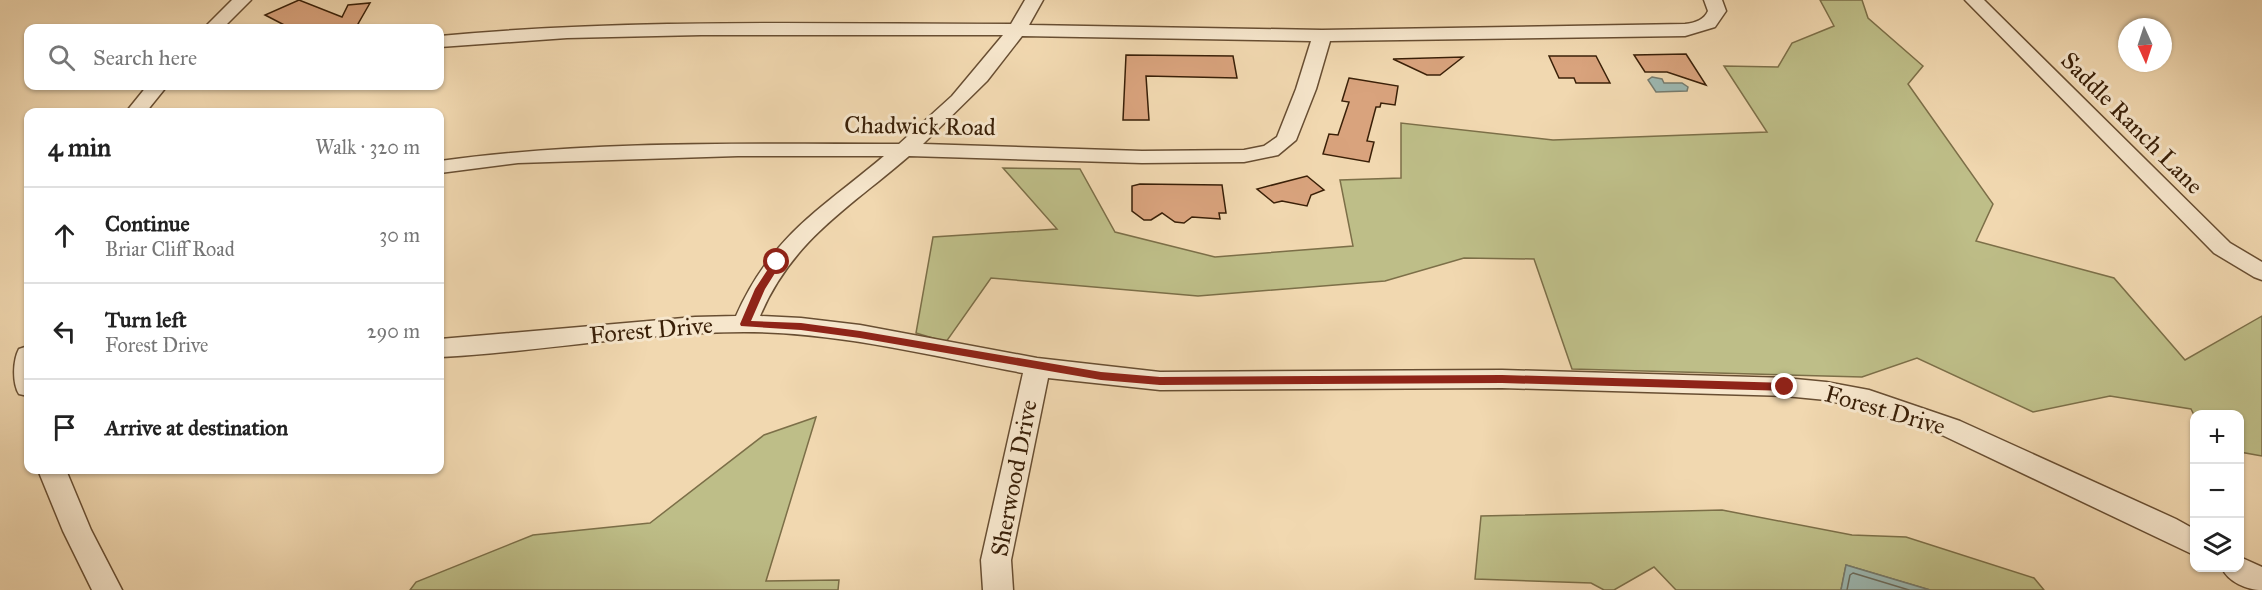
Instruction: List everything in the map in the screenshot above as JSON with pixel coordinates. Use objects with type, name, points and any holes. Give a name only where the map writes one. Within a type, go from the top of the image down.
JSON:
[{"type":"street","points":[[217,24],[242,0]]},
{"type":"street","points":[[745,324],[760,289],[795,241],[957,101],[1017,30],[1034,0]]},
{"type":"street","points":[[444,41],[578,31],[1017,30],[1322,36],[1685,30],[1706,24],[1714,18],[1717,11],[1713,0]]},
{"type":"street","name":"Saddle Ranch Lane","points":[[1974,0],[2222,248],[2262,272]]},
{"type":"street","name":"Chadwick Road","points":[[444,166],[518,157],[738,150],[903,150],[1142,157],[1244,156],[1271,151],[1286,140],[1306,89],[1322,36]]},
{"type":"street","points":[[139,108],[154,90]]},
{"type":"street","name":"Forest Drive","points":[[444,348],[695,325],[745,324],[801,326],[853,333],[1037,367],[1160,381],[1502,379],[1785,387],[1826,392],[1898,409],[1951,428],[2166,527],[2190,541]]},
{"type":"street","name":"Sherwood Drive","points":[[998,590],[996,560],[1037,367]]},
{"type":"street","points":[[54,474],[77,531],[106,590]]},
{"type":"street","points":[[2244,571],[2262,581]]},
{"type":"green space","points":[[1820,0],[1862,0],[1868,18],[1923,66],[1908,84],[1993,204],[1976,241],[2114,278],[2185,360],[2262,316],[2262,456],[2244,453],[2244,410],[2192,410],[2110,396],[2033,412],[1917,358],[1862,377],[1572,369],[1534,259],[1464,258],[1385,281],[1198,296],[991,278],[946,342],[916,333],[933,237],[1057,229],[1003,168],[1080,169],[1115,232],[1215,257],[1353,246],[1340,180],[1401,178],[1401,123],[1553,140],[1767,132],[1724,66],[1778,67],[1792,43],[1834,26]]},
{"type":"green space","points":[[816,417],[766,581],[839,580],[838,590],[410,590],[416,582],[533,535],[650,523],[764,435]]},
{"type":"green space","points":[[1722,510],[1852,535],[1906,537],[2034,578],[2044,590],[1930,590],[1846,565],[1841,590],[1676,590],[1654,567],[1614,590],[1604,590],[1591,583],[1475,579],[1481,516]]},
{"type":"water","points":[[1652,77],[1662,79],[1664,83],[1682,83],[1688,87],[1687,91],[1656,92],[1648,80]]},
{"type":"water","points":[[1846,565],[1930,590],[1841,590]]},
{"type":"building","points":[[299,0],[342,17],[348,5],[370,3],[358,24],[282,24],[265,15]]},
{"type":"building","points":[[1686,54],[1706,85],[1667,72],[1645,72],[1634,55]]},
{"type":"building","points":[[1126,55],[1233,56],[1237,78],[1146,76],[1149,120],[1123,120]]},
{"type":"building","points":[[1549,56],[1596,56],[1610,83],[1576,83],[1574,78],[1559,78]]},
{"type":"building","points":[[1463,57],[1440,75],[1427,75],[1393,59]]},
{"type":"building","points":[[1349,78],[1398,86],[1395,105],[1381,103],[1380,107],[1376,107],[1367,141],[1374,142],[1369,162],[1323,154],[1329,134],[1338,135],[1349,102],[1342,101]]},
{"type":"building","points":[[1307,176],[1324,190],[1311,195],[1307,206],[1282,201],[1274,203],[1257,189]]},
{"type":"building","points":[[1140,184],[1222,185],[1226,213],[1219,213],[1220,219],[1192,217],[1184,223],[1175,222],[1162,213],[1151,220],[1144,220],[1132,211],[1132,186]]},
{"type":"route","points":[[777,262],[760,289],[745,324],[801,326],[860,334],[1037,367],[1101,376],[1160,381],[1218,382],[1502,379],[1785,387]]}]
